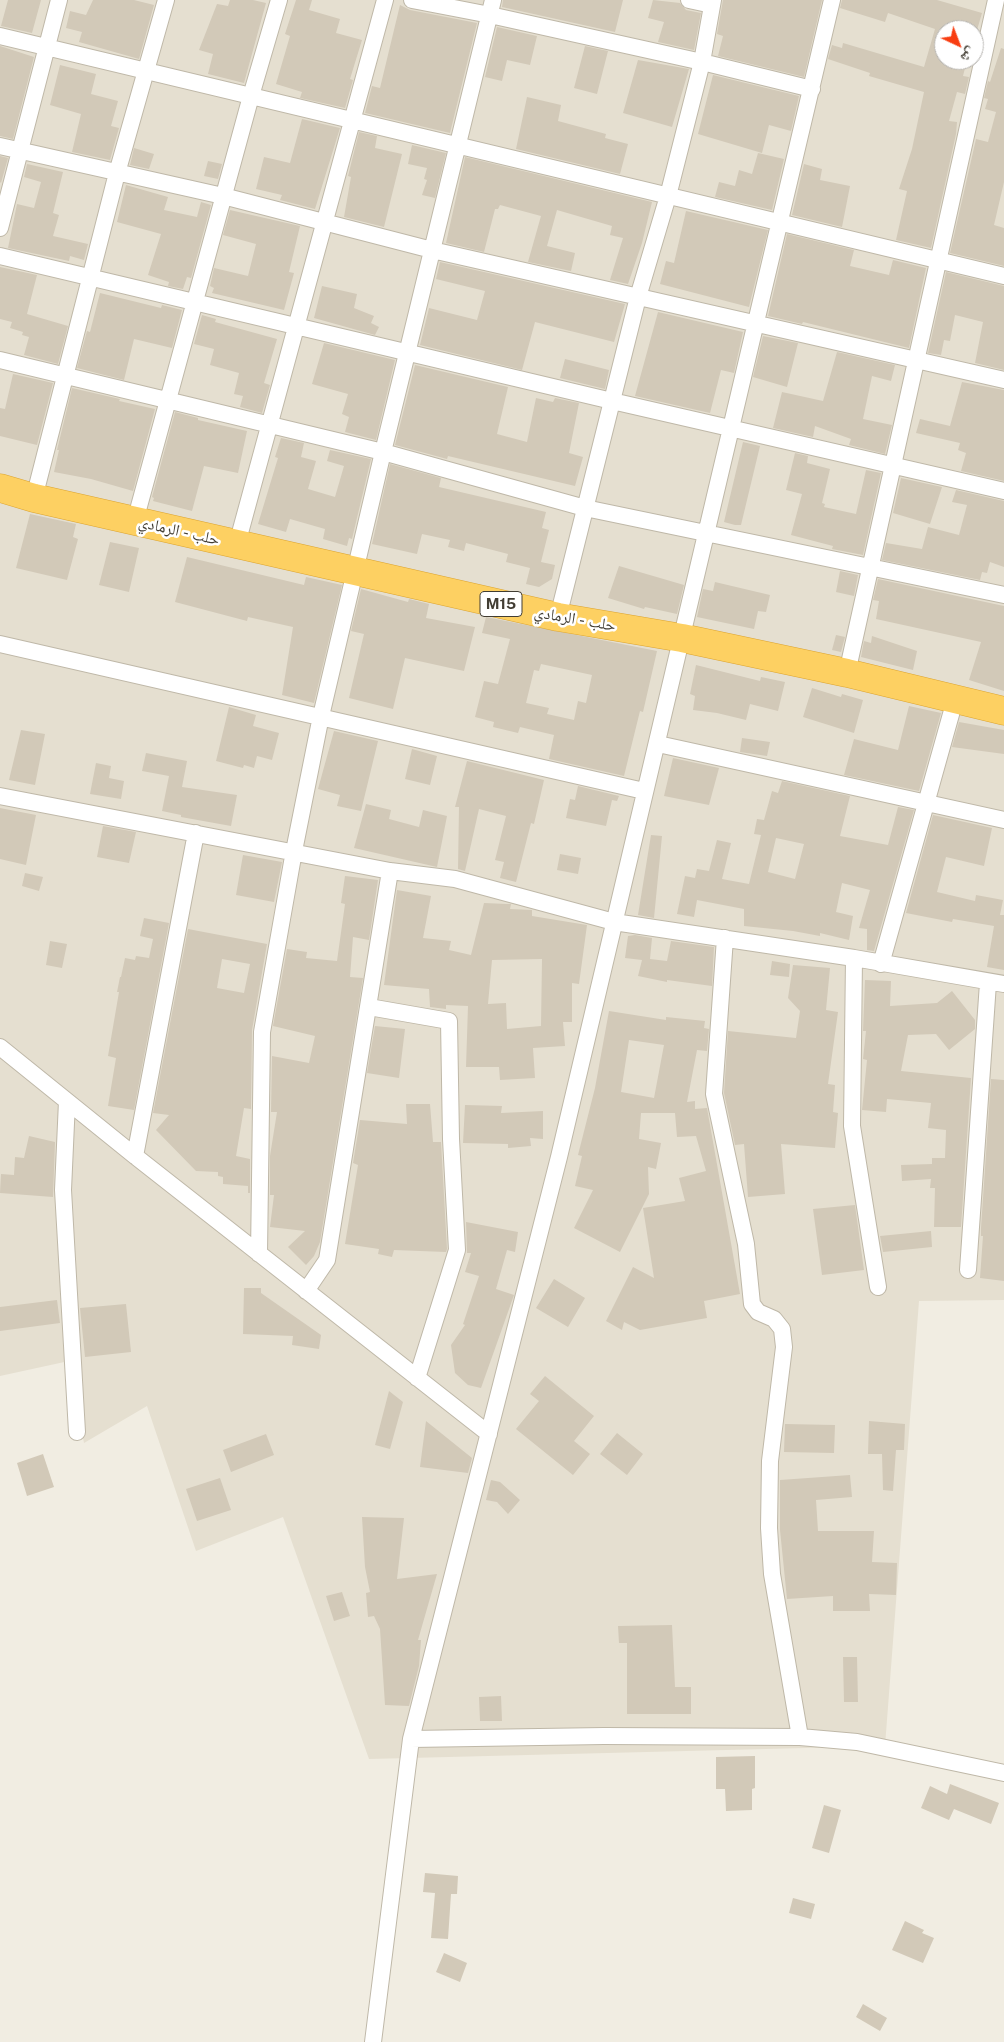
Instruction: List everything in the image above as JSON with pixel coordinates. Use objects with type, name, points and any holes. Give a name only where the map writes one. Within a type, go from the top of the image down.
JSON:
[{"type":"highway","name":"حلب - الرمادي","points":[[0,488],[34,498],[558,617],[682,638],[847,672],[1004,711]]},
{"type":"street","points":[[0,228],[59,0]]},
{"type":"street","points":[[34,498],[117,173],[166,0]]},
{"type":"street","points":[[135,521],[223,196],[279,0]]},
{"type":"street","points":[[237,544],[385,0]]},
{"type":"street","points":[[412,0],[492,7],[702,62],[812,88]]},
{"type":"street","points":[[558,617],[638,296],[668,196],[702,62],[713,3],[689,0]]},
{"type":"street","points":[[373,2042],[411,1739],[558,1157],[644,791],[658,744],[832,0]]},
{"type":"street","points":[[847,672],[996,0]]},
{"type":"street","points":[[259,1254],[262,1032],[294,851],[321,716],[383,452],[492,7]]},
{"type":"street","points":[[0,36],[1004,276]]},
{"type":"street","points":[[0,146],[223,196],[432,250],[1004,380]]},
{"type":"street","points":[[0,256],[612,401],[1004,491]]},
{"type":"street","points":[[0,360],[383,452],[585,508],[1004,595]]},
{"type":"street","points":[[0,644],[644,791]]},
{"type":"street","points":[[881,964],[955,700]]},
{"type":"street","points":[[658,744],[1004,820]]},
{"type":"street","points":[[0,796],[294,851],[390,871],[455,879],[614,922],[854,958],[996,984],[968,1270]]},
{"type":"street","points":[[135,1156],[196,833]]},
{"type":"street","points":[[306,1291],[327,1260],[390,871]]},
{"type":"street","points":[[724,938],[714,1094],[746,1244],[752,1304],[758,1312],[774,1319],[782,1329],[784,1347],[770,1461],[769,1528],[772,1574],[800,1737]]},
{"type":"street","points":[[854,958],[852,1126],[878,1287]]},
{"type":"street","points":[[368,1006],[449,1021],[450,1139],[458,1250],[417,1378]]},
{"type":"street","points":[[0,1047],[135,1156],[489,1434]]},
{"type":"street","points":[[67,1101],[63,1190],[77,1432]]},
{"type":"street","points":[[411,1739],[604,1736],[800,1737],[857,1742],[1004,1773]]},
{"type":"shaded area","points":[[0,0],[1004,0],[1004,1300],[919,1301],[885,1746],[369,1759],[283,1517],[196,1551],[147,1406],[84,1443],[69,1361],[0,1376]]},
{"type":"building","points":[[8,0],[41,0],[32,33],[1,26]]},
{"type":"building","points":[[93,0],[134,0],[154,5],[139,59],[79,42],[82,32],[66,28],[70,11],[86,15]]},
{"type":"building","points":[[230,0],[253,0],[266,3],[244,83],[208,74],[213,54],[199,50],[217,4],[228,6]]},
{"type":"building","points":[[296,0],[312,0],[309,10],[340,19],[336,33],[362,40],[350,79],[353,80],[345,108],[300,98],[302,92],[276,84],[290,36],[285,34]]},
{"type":"building","points":[[503,0],[623,0],[615,32],[502,7]]},
{"type":"building","points":[[653,0],[680,3],[686,10],[701,13],[694,50],[658,42],[664,22],[648,18]]},
{"type":"building","points":[[723,0],[822,0],[804,77],[718,56],[723,36],[717,34]]},
{"type":"building","points":[[842,0],[937,0],[982,13],[980,20],[934,20],[934,29],[888,13],[885,22],[840,8]]},
{"type":"building","points":[[400,5],[410,10],[477,23],[450,133],[365,113],[372,86],[380,88]]},
{"type":"building","points":[[497,27],[537,36],[530,65],[507,60],[502,81],[485,77]]},
{"type":"building","points":[[934,32],[934,70],[964,70],[963,76],[969,77],[965,94],[957,92],[949,121],[957,122],[956,134],[931,248],[896,240],[907,191],[899,189],[912,149],[924,92],[869,76],[870,73],[828,59],[832,45],[842,48],[843,43],[924,67]]},
{"type":"building","points":[[0,46],[34,57],[13,139],[0,136]]},
{"type":"building","points":[[585,46],[608,51],[597,94],[574,88]]},
{"type":"building","points":[[1001,48],[1004,49],[1004,182],[994,225],[1004,228],[1004,266],[950,253],[976,139],[988,142],[996,112],[985,109],[988,99],[984,98],[988,81],[990,82]]},
{"type":"building","points":[[638,60],[689,69],[672,127],[623,113]]},
{"type":"building","points":[[60,65],[96,74],[91,94],[118,101],[111,126],[119,128],[110,160],[72,152],[81,114],[50,105]]},
{"type":"building","points":[[713,75],[799,96],[791,131],[769,125],[762,153],[698,134]]},
{"type":"building","points":[[527,97],[561,105],[558,121],[606,134],[605,138],[628,144],[620,174],[516,149]]},
{"type":"building","points":[[302,119],[340,128],[315,209],[280,200],[282,195],[256,189],[264,157],[290,163]]},
{"type":"building","points":[[359,132],[377,136],[375,148],[402,154],[384,227],[344,217],[351,177],[348,176]]},
{"type":"building","points":[[412,145],[446,153],[435,198],[422,195],[427,180],[424,179],[427,168],[408,164]]},
{"type":"building","points":[[134,148],[154,154],[149,169],[130,165]]},
{"type":"building","points":[[758,153],[784,159],[772,210],[715,197],[719,182],[735,186],[739,170],[752,174]]},
{"type":"building","points":[[0,156],[8,158],[1,183],[0,182]]},
{"type":"building","points":[[465,157],[652,202],[642,243],[628,284],[610,280],[623,238],[610,235],[612,226],[557,210],[547,246],[575,253],[571,271],[528,262],[541,216],[500,205],[498,209],[495,209],[484,252],[446,243]]},
{"type":"building","points":[[208,161],[222,164],[218,179],[204,176]]},
{"type":"building","points":[[27,164],[63,172],[53,213],[59,215],[53,236],[88,244],[84,260],[70,256],[69,261],[8,248],[17,204],[34,208],[41,182],[24,177]]},
{"type":"building","points":[[804,164],[822,169],[820,180],[850,186],[842,227],[792,215]]},
{"type":"building","points":[[126,185],[168,197],[164,210],[197,217],[201,202],[211,205],[191,278],[187,277],[183,289],[168,286],[169,282],[148,275],[161,234],[117,222]]},
{"type":"building","points":[[230,210],[300,226],[289,272],[294,273],[284,310],[212,293],[214,288],[210,286],[214,268],[248,276],[256,244],[223,235]]},
{"type":"building","points":[[686,211],[768,230],[749,307],[660,284],[666,261],[674,263]]},
{"type":"building","points":[[787,234],[854,250],[850,266],[889,275],[893,260],[926,268],[909,348],[803,322],[802,324],[768,316]]},
{"type":"building","points":[[440,262],[625,304],[614,342],[535,322],[522,370],[420,345],[429,308],[477,320],[485,291],[436,279]]},
{"type":"building","points":[[0,267],[37,275],[27,314],[68,326],[58,364],[24,355],[29,337],[22,335],[23,332],[10,328],[12,322],[0,319]]},
{"type":"building","points":[[946,272],[1004,286],[1004,370],[975,363],[983,322],[955,315],[950,341],[944,340],[941,355],[928,353]]},
{"type":"building","points":[[322,286],[357,294],[354,308],[374,316],[371,323],[379,327],[375,335],[314,318]]},
{"type":"building","points":[[100,293],[161,308],[162,305],[182,310],[172,348],[134,339],[124,380],[77,368],[87,331],[90,332]]},
{"type":"building","points":[[658,312],[743,332],[734,373],[721,370],[710,413],[635,396]]},
{"type":"building","points":[[202,315],[216,319],[215,322],[277,339],[264,383],[270,385],[262,413],[240,407],[243,396],[234,394],[239,373],[210,365],[214,349],[194,344]]},
{"type":"building","points":[[763,336],[798,343],[787,387],[753,377]]},
{"type":"building","points":[[324,343],[395,360],[376,440],[345,432],[349,417],[342,414],[348,394],[312,384]]},
{"type":"building","points":[[837,352],[895,365],[891,381],[872,376],[863,419],[892,425],[885,454],[849,445],[851,439],[815,426],[813,437],[773,428],[782,392],[823,401]]},
{"type":"building","points":[[565,359],[609,370],[605,389],[560,378]]},
{"type":"building","points":[[415,365],[508,387],[497,434],[527,442],[536,398],[553,402],[555,398],[579,403],[569,453],[583,457],[575,486],[448,456],[447,459],[395,445]]},
{"type":"building","points":[[13,374],[53,383],[37,445],[0,436],[0,408],[5,409]]},
{"type":"building","points":[[962,382],[1004,390],[1004,481],[961,471],[966,453],[958,450],[960,443],[916,433],[920,419],[950,426]]},
{"type":"building","points":[[72,388],[155,409],[133,491],[91,479],[54,472],[59,450],[57,450]]},
{"type":"building","points":[[175,412],[198,418],[198,420],[247,431],[238,473],[204,466],[192,511],[153,501],[154,498],[152,497]]},
{"type":"building","points":[[281,438],[304,443],[301,457],[316,461],[308,489],[335,497],[344,466],[327,461],[330,450],[371,459],[352,539],[349,538],[347,546],[323,539],[325,529],[290,519],[286,532],[258,524],[278,458],[275,457]]},
{"type":"building","points":[[743,442],[760,446],[741,525],[735,525],[724,522]]},
{"type":"building","points":[[795,453],[808,456],[807,463],[830,469],[822,503],[825,504],[824,507],[856,514],[866,470],[881,473],[863,555],[832,549],[833,546],[791,535],[802,494],[786,490]]},
{"type":"building","points":[[390,464],[441,478],[439,487],[546,512],[542,528],[549,530],[541,562],[555,565],[552,579],[539,587],[526,584],[530,568],[506,562],[508,554],[466,543],[464,551],[448,547],[450,540],[422,534],[417,554],[372,544]]},
{"type":"building","points":[[901,478],[942,487],[930,524],[893,513]]},
{"type":"building","points":[[956,490],[1004,501],[1004,567],[990,562],[987,573],[982,572],[980,580],[882,560],[886,543],[922,549],[928,527],[959,535],[967,505],[952,502]]},
{"type":"building","points":[[30,514],[76,524],[73,537],[78,539],[67,580],[16,568]]},
{"type":"building","points":[[110,542],[139,548],[129,592],[99,585]]},
{"type":"building","points":[[187,557],[304,585],[306,577],[342,585],[314,703],[282,695],[293,627],[248,617],[247,621],[175,602]]},
{"type":"building","points":[[619,566],[684,585],[677,614],[645,607],[644,609],[608,598]]},
{"type":"building","points":[[840,571],[858,575],[854,596],[836,592]]},
{"type":"building","points":[[878,579],[1004,606],[1004,691],[969,680],[981,642],[876,619],[879,601],[873,600]]},
{"type":"building","points":[[715,582],[770,595],[766,612],[758,611],[754,629],[697,617],[703,589],[713,591]]},
{"type":"building","points":[[361,589],[408,602],[409,599],[429,604],[426,618],[475,627],[464,671],[405,658],[393,709],[349,698],[364,634],[351,631]]},
{"type":"building","points":[[486,617],[657,651],[643,712],[640,711],[624,776],[549,759],[554,735],[520,727],[518,733],[493,727],[494,722],[475,717],[484,681],[498,684],[510,639],[482,633]],"holes":[[[541,664],[592,675],[586,703],[578,701],[574,720],[547,714],[549,708],[526,703],[534,670],[539,671]]]},
{"type":"building","points":[[836,635],[845,637],[841,652],[832,650]]},
{"type":"building","points":[[872,636],[917,651],[913,670],[861,657],[864,641],[871,643]]},
{"type":"building","points":[[696,665],[760,681],[761,677],[785,682],[778,711],[750,704],[746,720],[717,713],[693,710],[695,696],[690,694]]},
{"type":"building","points":[[812,688],[841,697],[842,694],[863,700],[854,733],[803,717]]},
{"type":"building","points":[[909,706],[941,713],[919,791],[844,775],[854,739],[898,750]]},
{"type":"building","points":[[229,707],[256,715],[253,726],[279,733],[272,760],[257,756],[254,768],[244,765],[243,768],[216,761]]},
{"type":"building","points":[[959,722],[1004,730],[1004,754],[952,747]]},
{"type":"building","points":[[21,730],[45,734],[35,785],[9,780]]},
{"type":"building","points":[[334,731],[378,741],[361,811],[337,806],[340,795],[318,789]]},
{"type":"building","points":[[742,738],[770,742],[767,756],[740,752]]},
{"type":"building","points":[[412,749],[437,756],[430,785],[405,779]]},
{"type":"building","points":[[146,753],[187,761],[182,787],[237,795],[231,826],[181,817],[181,815],[162,811],[169,776],[142,771]]},
{"type":"building","points":[[673,758],[719,768],[709,805],[664,796]]},
{"type":"building","points":[[467,761],[544,780],[534,824],[531,823],[516,882],[500,878],[504,862],[495,860],[506,816],[479,809],[465,871],[458,869],[459,807],[455,807]]},
{"type":"building","points":[[96,763],[111,766],[109,778],[124,781],[121,799],[90,794]]},
{"type":"building","points":[[782,781],[850,796],[840,836],[888,845],[898,807],[914,810],[874,951],[867,950],[867,929],[859,928],[870,890],[842,883],[836,912],[853,916],[849,940],[820,933],[820,936],[744,926],[744,909],[697,900],[694,917],[677,914],[685,876],[695,878],[697,869],[709,871],[717,840],[731,843],[722,879],[749,884],[761,835],[754,834],[757,819],[764,820],[772,791],[778,793]],"holes":[[[776,838],[804,844],[795,879],[768,872]]]},
{"type":"building","points":[[578,786],[619,796],[617,801],[612,800],[606,826],[566,818],[570,799],[575,800]]},
{"type":"building","points":[[366,804],[391,810],[389,819],[419,827],[423,810],[447,816],[437,867],[354,848]]},
{"type":"building","points":[[0,808],[36,815],[26,865],[0,859]]},
{"type":"building","points":[[933,815],[992,828],[984,866],[946,857],[937,892],[975,901],[976,895],[1003,900],[1000,915],[1004,915],[1004,970],[987,967],[994,926],[953,919],[952,922],[906,913]]},
{"type":"building","points":[[103,826],[136,832],[129,863],[97,857]]},
{"type":"building","points":[[651,835],[662,836],[654,918],[638,915]]},
{"type":"building","points":[[560,854],[581,858],[578,874],[557,870]]},
{"type":"building","points":[[243,855],[282,862],[274,902],[236,895]]},
{"type":"building","points":[[25,873],[43,877],[39,891],[22,886]]},
{"type":"building","points":[[345,876],[378,880],[369,940],[353,937],[350,977],[363,978],[320,1242],[314,1256],[306,1265],[288,1247],[305,1231],[270,1227],[274,1195],[270,1195],[270,1156],[277,1112],[271,1112],[272,1056],[309,1063],[315,1036],[273,1026],[287,949],[307,952],[306,958],[337,961],[345,904],[341,903]]},
{"type":"building","points":[[397,890],[431,896],[423,938],[451,941],[449,950],[471,955],[484,903],[511,904],[510,909],[532,910],[532,916],[587,925],[579,984],[572,983],[572,1022],[563,1022],[565,1046],[533,1048],[535,1078],[500,1080],[499,1067],[466,1067],[468,1006],[446,1005],[446,1009],[430,1007],[429,989],[384,985]],"holes":[[[542,959],[541,1026],[507,1029],[506,1003],[488,1004],[492,960]]]},
{"type":"building","points":[[144,918],[169,923],[134,1110],[108,1106],[116,1058],[108,1056],[119,992],[117,992],[125,958],[135,960],[136,956],[149,958],[153,939],[140,936]]},
{"type":"building","points":[[188,929],[267,944],[252,1030],[251,1109],[244,1108],[236,1156],[250,1159],[250,1193],[248,1193],[248,1186],[223,1184],[223,1177],[218,1176],[218,1172],[196,1171],[156,1130],[169,1115],[153,1113]],"holes":[[[222,959],[250,964],[244,993],[217,988]]]},
{"type":"building","points":[[635,935],[652,938],[650,959],[667,961],[671,941],[714,947],[712,986],[667,980],[667,982],[638,976],[642,960],[625,958],[628,936]]},
{"type":"building","points":[[50,941],[67,944],[62,968],[46,965]]},
{"type":"building","points":[[772,961],[790,964],[789,977],[770,975]]},
{"type":"building","points":[[793,965],[830,968],[826,1010],[838,1012],[828,1084],[835,1085],[833,1112],[838,1113],[835,1148],[781,1144],[785,1194],[748,1197],[744,1144],[735,1145],[724,1093],[728,1031],[796,1038],[800,1011],[788,998]]},
{"type":"building","points":[[865,980],[891,981],[890,1006],[937,1003],[952,991],[975,1020],[975,1029],[949,1050],[936,1034],[908,1035],[901,1071],[971,1078],[961,1227],[934,1227],[935,1188],[930,1188],[931,1179],[902,1181],[901,1165],[932,1164],[932,1158],[945,1158],[946,1130],[928,1128],[931,1103],[887,1099],[886,1112],[862,1110],[867,1060],[863,1059],[866,1031],[863,1031]]},
{"type":"building","points":[[609,1011],[666,1020],[666,1017],[705,1021],[704,1028],[709,1029],[707,1051],[697,1050],[687,1102],[695,1101],[695,1109],[707,1108],[740,1294],[704,1301],[707,1318],[640,1330],[624,1322],[622,1330],[606,1321],[633,1267],[654,1278],[643,1208],[685,1201],[679,1178],[706,1171],[696,1136],[677,1137],[675,1113],[641,1113],[639,1139],[661,1143],[656,1169],[648,1167],[649,1194],[620,1252],[574,1228],[593,1190],[575,1186],[582,1156],[578,1155],[595,1088]],"holes":[[[629,1040],[664,1045],[654,1098],[621,1092]]]},
{"type":"building","points":[[375,1026],[405,1029],[399,1078],[367,1073]]},
{"type":"building","points":[[991,1079],[1004,1080],[1004,1281],[980,1278],[983,1236],[981,1236],[981,1228]]},
{"type":"building","points":[[406,1104],[430,1104],[433,1142],[441,1142],[447,1249],[446,1252],[394,1250],[392,1257],[378,1254],[379,1249],[345,1244],[358,1165],[353,1163],[360,1120],[407,1124]]},
{"type":"building","points":[[465,1105],[502,1106],[501,1113],[543,1111],[543,1139],[530,1138],[531,1146],[508,1148],[508,1144],[463,1143]]},
{"type":"building","points":[[29,1136],[55,1142],[53,1197],[0,1193],[1,1174],[14,1175],[15,1157],[24,1158]]},
{"type":"building","points":[[855,1205],[864,1270],[822,1275],[813,1209]]},
{"type":"building","points":[[466,1222],[518,1232],[515,1252],[507,1250],[496,1289],[514,1295],[481,1388],[468,1385],[455,1373],[451,1345],[465,1325],[463,1324],[479,1276],[465,1272],[471,1253],[467,1253]]},
{"type":"building","points":[[931,1231],[932,1247],[883,1252],[880,1236]]},
{"type":"building","points":[[554,1279],[585,1298],[568,1327],[536,1308]]},
{"type":"building","points":[[244,1288],[261,1288],[261,1293],[321,1335],[319,1349],[292,1345],[293,1336],[243,1334]]},
{"type":"building","points":[[57,1300],[60,1323],[0,1331],[0,1307]]},
{"type":"building","points":[[126,1304],[131,1352],[85,1357],[80,1308]]},
{"type":"building","points":[[545,1376],[594,1416],[574,1441],[590,1454],[573,1475],[516,1429],[539,1401],[530,1394]]},
{"type":"building","points":[[389,1391],[403,1402],[390,1449],[375,1445]]},
{"type":"building","points":[[426,1421],[472,1458],[468,1473],[420,1467]]},
{"type":"building","points":[[869,1421],[905,1424],[904,1450],[896,1450],[893,1491],[883,1490],[882,1454],[868,1454]]},
{"type":"building","points":[[785,1424],[835,1425],[834,1453],[784,1452]]},
{"type":"building","points":[[617,1433],[643,1454],[627,1475],[600,1454]]},
{"type":"building","points":[[266,1434],[274,1455],[231,1472],[223,1450]]},
{"type":"building","points":[[43,1454],[54,1487],[27,1496],[17,1463]]},
{"type":"building","points":[[850,1475],[852,1497],[816,1500],[818,1531],[874,1531],[872,1562],[897,1563],[896,1595],[869,1594],[870,1611],[833,1611],[833,1596],[787,1599],[780,1530],[780,1480]]},
{"type":"building","points":[[220,1478],[231,1510],[197,1521],[186,1489]]},
{"type":"building","points":[[491,1480],[500,1482],[520,1500],[508,1514],[497,1502],[486,1500]]},
{"type":"building","points":[[362,1517],[404,1518],[397,1579],[437,1574],[418,1640],[421,1640],[419,1666],[409,1706],[385,1705],[380,1629],[374,1616],[368,1617],[366,1593],[370,1592],[365,1567]]},
{"type":"building","points":[[342,1592],[350,1616],[334,1621],[326,1596]]},
{"type":"building","points":[[672,1625],[675,1687],[691,1687],[691,1714],[627,1714],[627,1643],[619,1643],[618,1626]]},
{"type":"building","points":[[843,1657],[857,1657],[858,1702],[844,1702]]},
{"type":"building","points":[[501,1696],[502,1721],[480,1721],[479,1697]]},
{"type":"building","points":[[755,1756],[755,1788],[752,1789],[752,1810],[726,1811],[725,1789],[716,1789],[716,1757]]},
{"type":"building","points":[[950,1784],[999,1803],[991,1824],[954,1809],[949,1820],[921,1808],[930,1786],[947,1794]]},
{"type":"building","points":[[824,1805],[841,1810],[829,1853],[812,1848]]},
{"type":"building","points":[[425,1873],[458,1876],[457,1894],[451,1894],[448,1939],[431,1938],[435,1893],[423,1892]]},
{"type":"building","points":[[793,1898],[815,1904],[811,1919],[789,1913]]},
{"type":"building","points":[[905,1921],[924,1930],[922,1933],[934,1938],[923,1963],[892,1950]]},
{"type":"building","points":[[444,1953],[467,1963],[460,1982],[436,1972]]},
{"type":"building","points":[[863,2004],[887,2018],[880,2031],[856,2017]]}]
